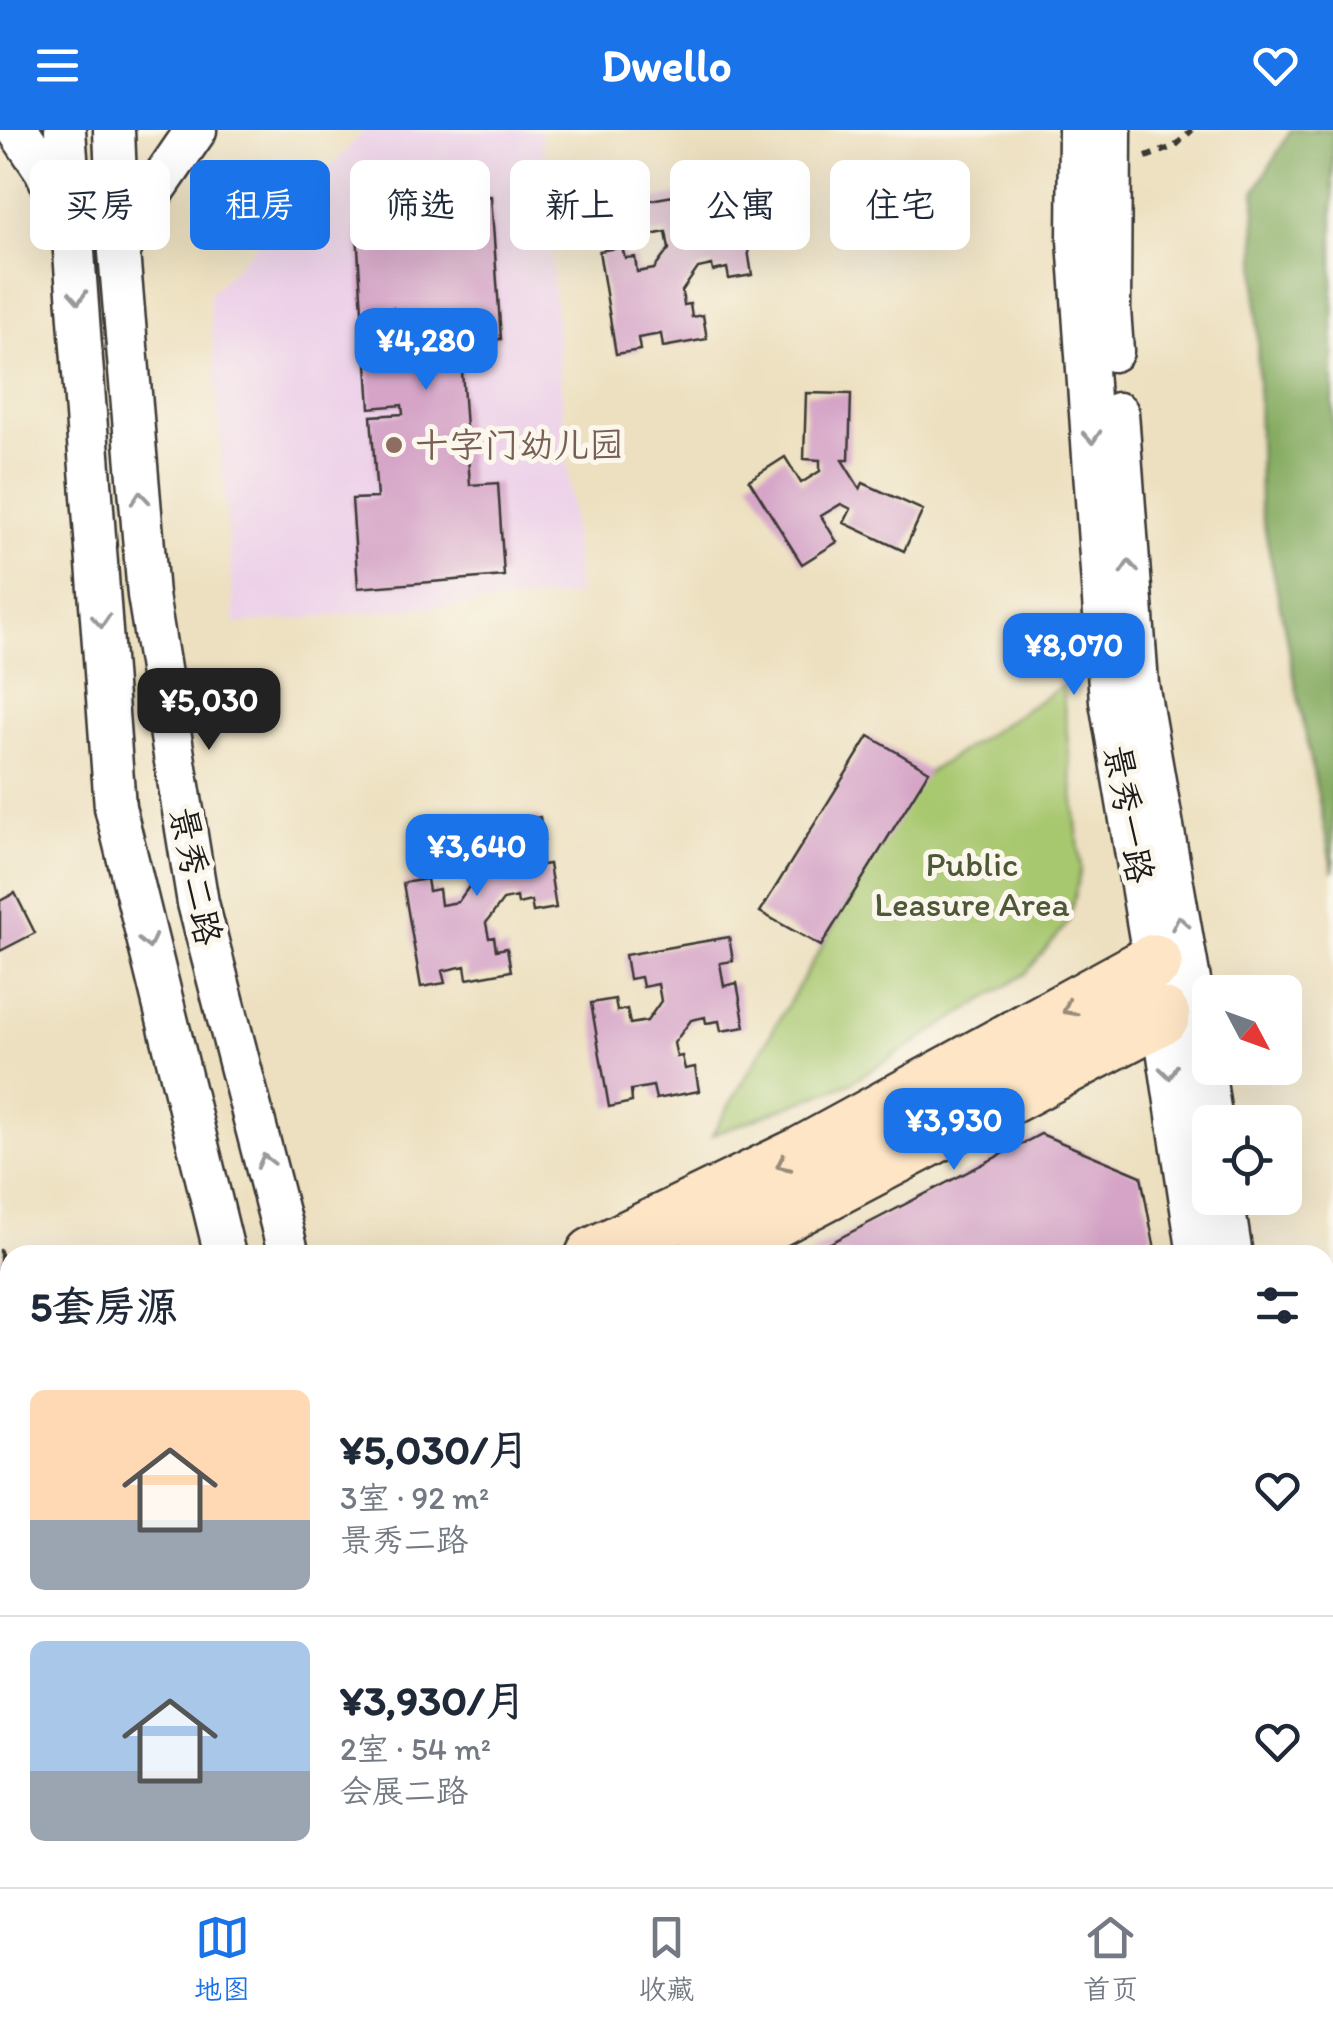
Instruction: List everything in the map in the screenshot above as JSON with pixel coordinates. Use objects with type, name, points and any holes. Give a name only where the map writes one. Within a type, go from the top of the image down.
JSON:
[{"type":"main road","points":[[615,1245],[799,1156],[1154,962]]},
{"type":"main road","points":[[725,1245],[1162,1016]]},
{"type":"street","points":[[18,130],[38,160]]},
{"type":"street","points":[[65,130],[67,160]]},
{"type":"street","name":"景秀二路","points":[[114,130],[148,595],[198,903],[286,1245]]},
{"type":"street","points":[[120,252],[143,207],[196,130]]},
{"type":"street","name":"景秀一路","points":[[1079,130],[1078,240],[1110,701],[1196,1245]]},
{"type":"street","name":"景秀一路","points":[[1111,147],[1110,310],[1138,684],[1209,1105]]},
{"type":"street","points":[[74,250],[115,807],[223,1245]]},
{"type":"street","points":[[1226,1215],[1230,1245]]},
{"type":"path","points":[[1111,147],[1154,155],[1176,146],[1192,130]]},
{"type":"shaded area","name":"十字门幼儿园","points":[[365,130],[541,130],[543,160],[510,160],[510,250],[551,250],[578,595],[235,624],[209,295],[252,250],[330,250],[330,167]]},
{"type":"green space","points":[[1291,130],[1333,130],[1333,872],[1260,505],[1255,191]]},
{"type":"green space","name":"Public Leasure Area","points":[[1062,686],[1081,869],[1068,923],[1025,974],[850,1083],[712,1135],[920,778]]},
{"type":"building","points":[[490,196],[501,339],[460,342],[470,485],[498,483],[504,576],[358,588],[352,499],[377,498],[371,416],[403,414],[402,405],[370,408],[364,320],[393,318],[393,308],[362,311],[358,250],[490,250]]},
{"type":"building","points":[[670,197],[670,250],[748,250],[752,275],[729,279],[727,268],[698,268],[682,291],[684,305],[690,304],[692,317],[703,315],[707,339],[663,347],[661,334],[638,338],[640,350],[616,354],[599,251],[623,250],[625,258],[635,257],[637,272],[654,269],[669,249],[666,232],[650,235],[650,200]]},
{"type":"building","points":[[806,393],[851,394],[849,460],[842,460],[860,489],[863,483],[923,510],[904,551],[844,523],[851,509],[841,504],[821,516],[837,542],[802,564],[749,480],[785,457],[801,483],[820,471],[820,460],[804,459]]},
{"type":"building","points":[[869,736],[929,771],[821,946],[760,912]]},
{"type":"building","points":[[540,817],[544,841],[532,843],[536,866],[549,864],[556,908],[533,912],[531,901],[518,904],[517,897],[503,900],[486,923],[496,950],[507,948],[511,971],[467,979],[465,966],[442,971],[445,983],[421,987],[403,883],[427,879],[429,891],[439,889],[441,905],[458,902],[473,881],[470,864],[454,867],[453,857],[441,859],[437,835]]},
{"type":"building","points":[[15,893],[35,933],[0,951],[0,901]]},
{"type":"building","points":[[729,937],[733,961],[720,963],[724,986],[737,983],[745,1027],[721,1031],[719,1021],[706,1023],[705,1017],[691,1020],[674,1043],[685,1069],[695,1067],[699,1091],[656,1099],[653,1086],[631,1090],[632,1102],[609,1107],[591,1003],[615,999],[617,1011],[627,1009],[630,1024],[647,1021],[661,1001],[658,984],[643,987],[641,977],[629,979],[625,955]]},
{"type":"building","points":[[1041,1134],[1141,1176],[1154,1245],[826,1245]]},
{"type":"place","name":"十字门幼儿园","points":[[394,445]]}]
